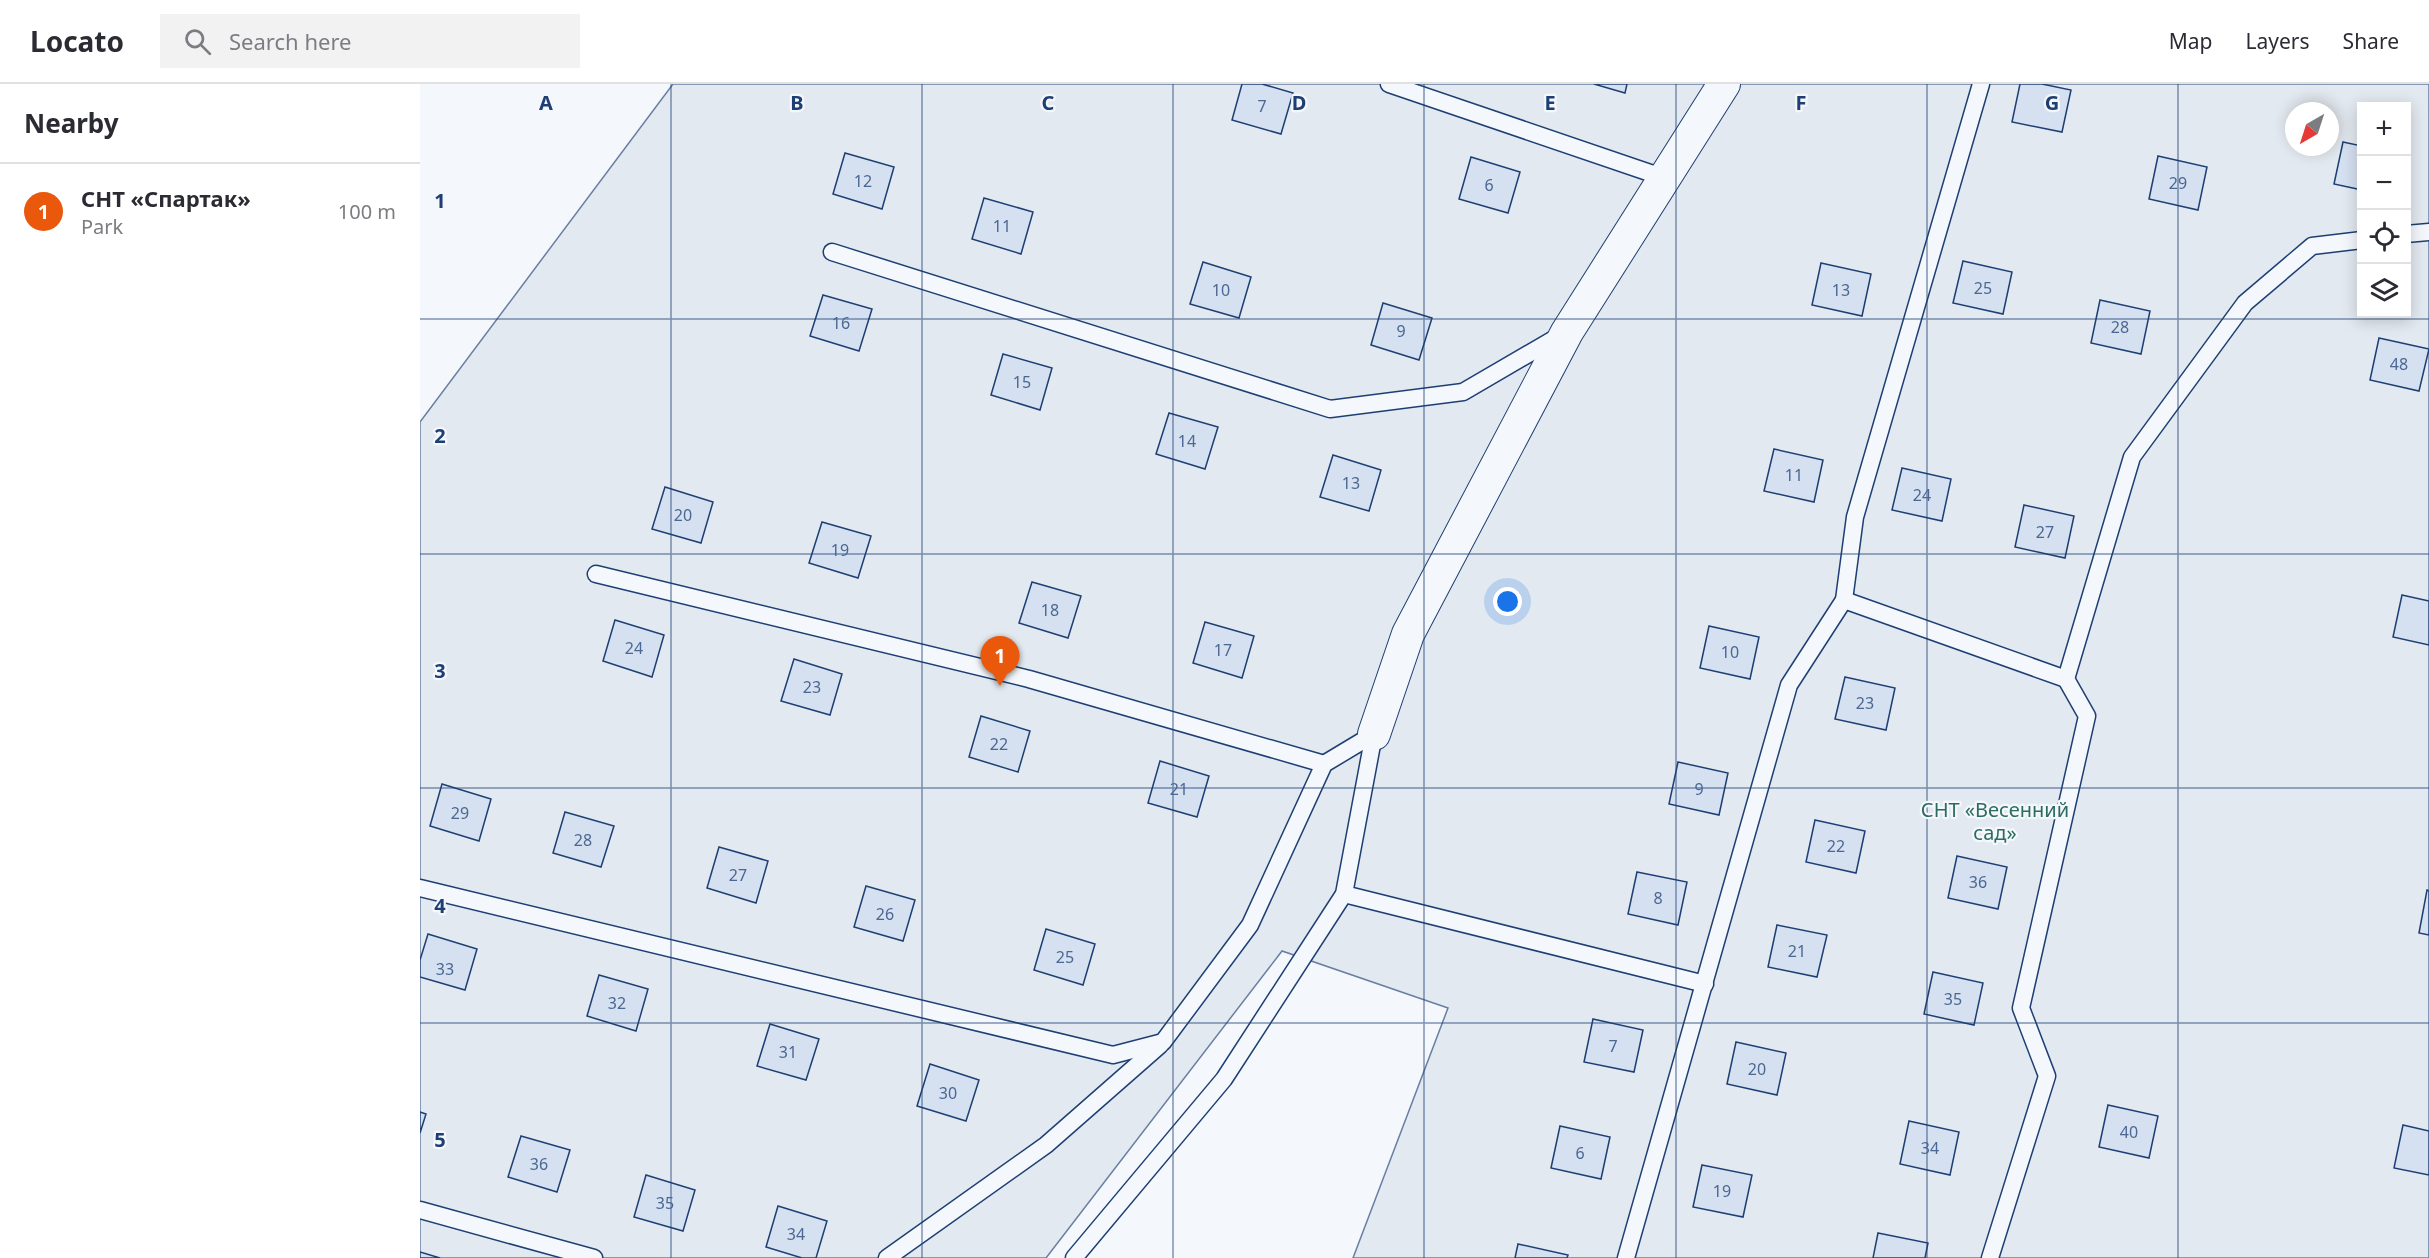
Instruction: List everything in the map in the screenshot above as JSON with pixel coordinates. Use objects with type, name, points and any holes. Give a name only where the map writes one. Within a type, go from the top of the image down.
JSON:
[{"type":"street","points":[[1374,734],[1408,634],[1567,332],[1724,84]]},
{"type":"lane","points":[[1389,84],[1665,178]]},
{"type":"lane","points":[[1626,1258],[1789,686],[1844,600],[1855,517],[1981,84]]},
{"type":"lane","points":[[2411,234],[2429,232]]},
{"type":"lane","points":[[2066,679],[2132,457],[2245,303],[2312,246],[2357,240]]},
{"type":"lane","points":[[832,252],[1330,409],[1462,392],[1567,332]]},
{"type":"lane","points":[[596,574],[1029,679],[1324,764]]},
{"type":"lane","points":[[1844,600],[2066,679],[2087,717],[2021,1008],[2047,1076],[1990,1258]]},
{"type":"lane","points":[[887,1258],[1046,1145],[1163,1042],[1250,925],[1324,764],[1374,734]]},
{"type":"lane","points":[[1074,1258],[1224,1078],[1344,894],[1374,734]]},
{"type":"lane","points":[[420,888],[1113,1055],[1163,1042]]},
{"type":"lane","points":[[1344,894],[1705,984]]},
{"type":"lane","points":[[420,1210],[594,1258]]},
{"type":"green space","name":"СНТ «Весенний сад»","points":[[673,84],[2429,84],[2429,1258],[1353,1258],[1448,1008],[1282,951],[1046,1258],[420,1258],[420,422]]},
{"type":"building","points":[[1242,84],[1262,84],[1293,93],[1281,134],[1232,120]]},
{"type":"building","points":[[1594,84],[1627,84],[1625,93]]},
{"type":"building","points":[[2020,84],[2042,84],[2071,90],[2062,132],[2012,122]]},
{"type":"building","points":[[2343,142],[2357,145],[2357,189],[2334,184]]},
{"type":"building","points":[[845,153],[894,167],[882,209],[833,194]]},
{"type":"building","points":[[2158,156],[2207,167],[2198,210],[2149,199]]},
{"type":"building","points":[[1471,157],[1520,172],[1508,213],[1459,199]]},
{"type":"building","points":[[984,198],[1033,212],[1021,254],[972,239]]},
{"type":"building","points":[[1963,261],[2012,272],[2003,314],[1953,303]]},
{"type":"building","points":[[1203,262],[1251,277],[1239,318],[1190,304]]},
{"type":"building","points":[[1821,263],[1871,274],[1862,316],[1812,305]]},
{"type":"building","points":[[823,295],[872,309],[859,351],[810,336]]},
{"type":"building","points":[[2100,300],[2150,311],[2141,354],[2091,343]]},
{"type":"building","points":[[1383,303],[1432,318],[1419,360],[1371,345]]},
{"type":"building","points":[[2379,338],[2429,349],[2419,391],[2370,380]]},
{"type":"building","points":[[1003,354],[1052,368],[1040,410],[991,395]]},
{"type":"building","points":[[1169,413],[1218,427],[1205,469],[1156,454]]},
{"type":"building","points":[[1774,449],[1823,460],[1814,502],[1764,491]]},
{"type":"building","points":[[1333,455],[1381,470],[1369,511],[1320,497]]},
{"type":"building","points":[[1902,468],[1951,479],[1942,521],[1892,510]]},
{"type":"building","points":[[665,487],[713,502],[701,543],[652,529]]},
{"type":"building","points":[[2024,505],[2074,516],[2065,558],[2015,547]]},
{"type":"building","points":[[822,522],[871,536],[858,578],[809,563]]},
{"type":"building","points":[[1032,582],[1081,596],[1068,638],[1019,623]]},
{"type":"building","points":[[2402,595],[2429,601],[2429,645],[2393,637]]},
{"type":"building","points":[[615,620],[664,635],[652,677],[603,661]]},
{"type":"building","points":[[1205,622],[1254,636],[1242,678],[1193,663]]},
{"type":"building","points":[[1709,626],[1759,637],[1750,679],[1700,668]]},
{"type":"building","points":[[794,659],[842,674],[830,715],[781,701]]},
{"type":"building","points":[[1845,677],[1895,688],[1886,730],[1835,719]]},
{"type":"building","points":[[981,716],[1030,731],[1018,772],[969,757]]},
{"type":"building","points":[[1160,761],[1209,776],[1197,817],[1148,803]]},
{"type":"building","points":[[1678,762],[1728,773],[1719,815],[1669,804]]},
{"type":"building","points":[[442,784],[491,799],[479,841],[430,826]]},
{"type":"building","points":[[565,812],[614,826],[601,867],[553,853]]},
{"type":"building","points":[[1815,820],[1865,831],[1856,873],[1806,862]]},
{"type":"building","points":[[719,847],[768,861],[756,903],[707,888]]},
{"type":"building","points":[[1957,856],[2007,867],[1998,909],[1948,898]]},
{"type":"building","points":[[1637,872],[1687,882],[1678,925],[1628,914]]},
{"type":"building","points":[[866,886],[915,900],[903,941],[854,927]]},
{"type":"building","points":[[2427,890],[2429,891],[2429,935],[2419,933]]},
{"type":"building","points":[[1777,925],[1827,935],[1817,977],[1768,967]]},
{"type":"building","points":[[1046,929],[1095,944],[1083,985],[1034,970]]},
{"type":"building","points":[[428,934],[477,949],[465,990],[420,977],[420,960]]},
{"type":"building","points":[[1933,972],[1983,983],[1974,1025],[1924,1014]]},
{"type":"building","points":[[599,975],[648,989],[636,1031],[587,1016]]},
{"type":"building","points":[[1593,1019],[1643,1030],[1634,1072],[1584,1062]]},
{"type":"building","points":[[770,1024],[819,1039],[806,1080],[757,1066]]},
{"type":"building","points":[[1736,1042],[1786,1053],[1777,1095],[1727,1084]]},
{"type":"building","points":[[930,1064],[979,1080],[966,1121],[917,1106]]},
{"type":"building","points":[[2108,1105],[2158,1116],[2149,1158],[2099,1147]]},
{"type":"building","points":[[420,1112],[426,1114],[420,1133]]},
{"type":"building","points":[[1909,1121],[1959,1132],[1950,1175],[1900,1164]]},
{"type":"building","points":[[2403,1125],[2429,1131],[2429,1175],[2394,1168]]},
{"type":"building","points":[[1560,1126],[1610,1137],[1601,1179],[1551,1168]]},
{"type":"building","points":[[521,1136],[570,1150],[557,1192],[508,1177]]},
{"type":"building","points":[[1702,1165],[1752,1175],[1743,1217],[1693,1207]]},
{"type":"building","points":[[646,1175],[695,1190],[683,1231],[634,1217]]},
{"type":"building","points":[[778,1206],[827,1221],[816,1258],[802,1258],[766,1247]]},
{"type":"building","points":[[1878,1233],[1928,1243],[1925,1258],[1873,1258]]},
{"type":"building","points":[[1518,1244],[1568,1255],[1567,1258],[1515,1258]]},
{"type":"building","points":[[420,1252],[440,1258],[420,1258]]},
{"type":"place","name":"СНТ «Спартак»","points":[[1000,686]]}]
